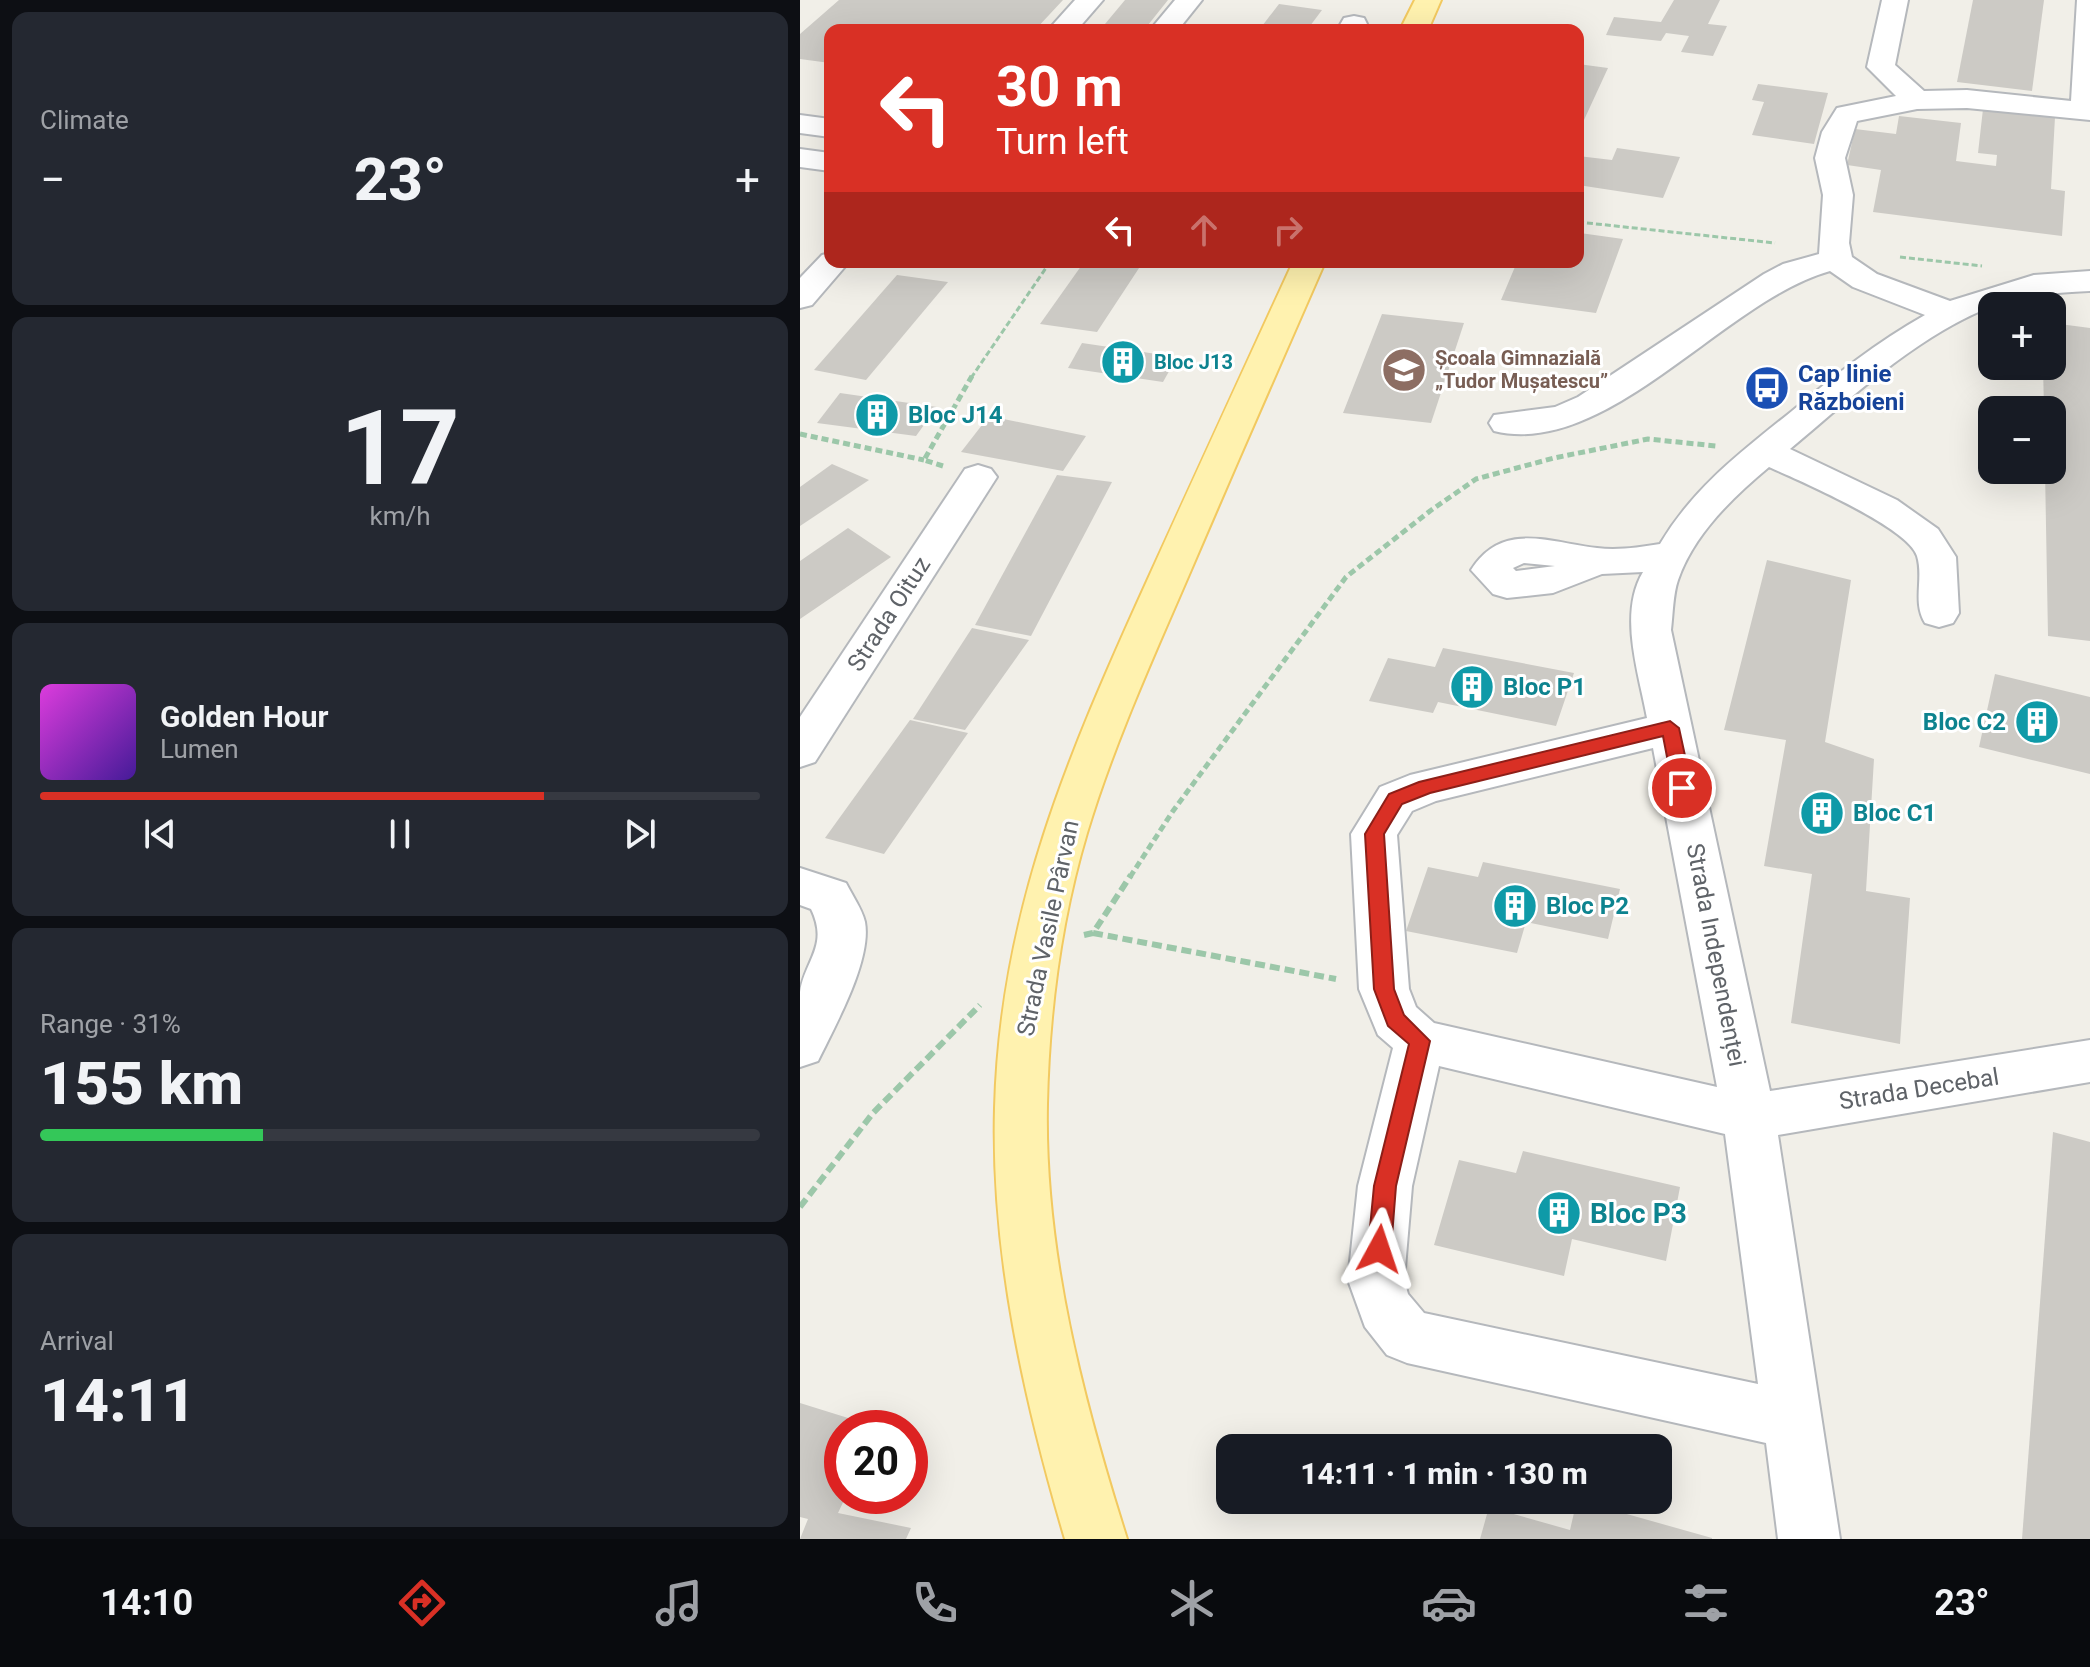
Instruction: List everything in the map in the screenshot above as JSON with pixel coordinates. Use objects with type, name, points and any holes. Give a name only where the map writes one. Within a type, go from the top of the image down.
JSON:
[{"type":"main road","points":[[1417,24],[1428,0]]},
{"type":"main road","name":"Strada Vasile Pârvan","points":[[1096,1539],[1079,1487],[1036,1289],[1021,1164],[1023,1050],[1040,945],[1064,834],[1096,742],[1306,268]]},
{"type":"street","points":[[1068,24],[1090,0]]},
{"type":"street","points":[[1169,24],[1189,0]]},
{"type":"street","points":[[1895,0],[1881,67],[1917,100]]},
{"type":"street","points":[[1953,313],[1856,277],[1835,260],[1832,249],[1838,196],[1829,166],[1835,134],[1847,114],[1917,100],[1967,99],[2090,110],[2084,97],[2090,0]]},
{"type":"street","points":[[800,124],[824,127]]},
{"type":"street","points":[[800,158],[824,161]]},
{"type":"street","points":[[1507,423],[1562,417],[1591,405],[1776,281],[1795,271],[1835,260]]},
{"type":"street","points":[[800,298],[828,268]]},
{"type":"street","name":"Strada Independenței","points":[[1809,1539],[1749,1117],[1651,630],[1658,580],[1694,519],[1725,484],[1903,341],[1972,302],[2034,285],[2090,281]]},
{"type":"street","points":[[1765,451],[1881,508],[1915,529],[1935,552],[1939,613]]},
{"type":"street","name":"Strada Oituz","points":[[800,751],[978,477]]},
{"type":"street","points":[[1595,561],[1670,556]]},
{"type":"street","points":[[1670,728],[1426,787],[1396,799],[1374,834],[1384,989],[1396,1020],[1420,1041],[1749,1117]]},
{"type":"street","points":[[800,886],[829,896],[841,921],[840,955],[800,1046]]},
{"type":"street","points":[[1420,1041],[1385,1186],[1376,1280],[1385,1308],[1407,1336],[1791,1420]]},
{"type":"street","name":"Strada Decebal","points":[[1749,1117],[2090,1061]]},
{"type":"path","points":[[924,460],[973,374],[1046,268]]},
{"type":"path","points":[[800,434],[924,460],[978,477]]},
{"type":"path","points":[[1093,933],[1173,811],[1346,577],[1430,511],[1476,479],[1554,458],[1648,439],[1765,451]]},
{"type":"path","points":[[1040,945],[1093,933],[1384,989]]},
{"type":"path","points":[[800,1207],[873,1113],[984,1001]]},
{"type":"building","points":[[839,0],[1063,0],[1041,24],[824,24],[824,62],[800,59],[800,34]]},
{"type":"building","points":[[1125,0],[1168,0],[1149,24],[1105,24]]},
{"type":"building","points":[[1674,0],[1720,0],[1708,24],[1727,26],[1713,56],[1681,52],[1689,36],[1666,33],[1661,41],[1606,35],[1614,17],[1661,22]]},
{"type":"building","points":[[1973,0],[2044,0],[2032,91],[1957,82]]},
{"type":"building","points":[[1279,4],[1322,10],[1312,24],[1264,24]]},
{"type":"building","points":[[1584,65],[1608,68],[1584,120]]},
{"type":"building","points":[[1758,84],[1828,93],[1814,144],[1752,135],[1764,102],[1752,100]]},
{"type":"building","points":[[1983,109],[2055,117],[2051,189],[2065,191],[2062,236],[1873,212],[1881,170],[1847,165],[1855,129],[1896,134],[1899,116],[1961,123],[1956,161],[1996,166],[1997,155],[1978,153]]},
{"type":"building","points":[[1617,148],[1680,157],[1663,198],[1584,186],[1584,157],[1612,160]]},
{"type":"building","points":[[1584,234],[1623,239],[1596,313],[1501,300],[1514,268],[1584,268]]},
{"type":"building","points":[[1080,268],[1139,268],[1097,332],[1040,324]]},
{"type":"building","points":[[897,275],[948,282],[866,380],[814,370]]},
{"type":"building","name":"Școala Gimnazială „Tudor Mușatescu”","points":[[1382,314],[1464,323],[1431,423],[1343,413]]},
{"type":"building","points":[[2066,325],[2090,328],[2090,641],[2048,636],[2045,484],[2066,484],[2066,396],[2044,396],[2043,380],[2066,380]]},
{"type":"building","name":"Bloc J13","points":[[1082,343],[1177,357],[1163,382],[1068,368]]},
{"type":"building","name":"Bloc J14","points":[[840,393],[937,407],[916,436],[817,423]]},
{"type":"building","points":[[989,416],[1086,436],[1063,471],[961,452]]},
{"type":"building","points":[[832,464],[869,480],[800,526],[800,487]]},
{"type":"building","points":[[1057,475],[1112,482],[1031,636],[975,625]]},
{"type":"building","points":[[848,528],[891,557],[800,619],[800,561]]},
{"type":"building","name":"Bloc C1","points":[[1767,560],[1851,580],[1825,742],[1874,759],[1866,891],[1910,898],[1900,1044],[1791,1023],[1812,874],[1764,866],[1786,740],[1724,730]]},
{"type":"building","points":[[972,628],[1029,640],[965,730],[913,719]]},
{"type":"building","name":"Bloc P1","points":[[1443,648],[1574,673],[1556,726],[1438,702],[1433,713],[1369,701],[1388,658],[1435,667]]},
{"type":"building","name":"Bloc C2","points":[[1995,674],[2090,697],[2090,774],[1979,747]]},
{"type":"building","points":[[910,720],[968,733],[884,854],[825,838]]},
{"type":"building","name":"Bloc P2","points":[[1483,862],[1620,889],[1608,939],[1526,922],[1517,953],[1406,931],[1428,867],[1478,877]]},
{"type":"building","points":[[2053,1132],[2090,1142],[2090,1539],[2022,1539]]},
{"type":"building","name":"Bloc P3","points":[[1523,1151],[1680,1187],[1666,1261],[1572,1239],[1564,1276],[1434,1245],[1459,1160],[1516,1173]]},
{"type":"building","points":[[800,1403],[824,1410],[824,1514],[843,1514],[911,1528],[906,1539],[800,1539],[808,1519],[800,1517]]},
{"type":"building","points":[[1487,1514],[1514,1514],[1570,1530],[1574,1514],[1627,1514],[1712,1539],[1480,1539]]},
{"type":"place","name":"Bloc J13","points":[[1123,362]]},
{"type":"place","name":"Școala Gimnazială „Tudor Mușatescu”","points":[[1404,370]]},
{"type":"place","name":"Cap linie Războieni","points":[[1767,388]]},
{"type":"place","name":"Bloc J14","points":[[877,415]]},
{"type":"place","name":"Bloc P1","points":[[1472,687]]},
{"type":"place","name":"Bloc C2","points":[[2037,722]]},
{"type":"place","name":"Bloc C1","points":[[1822,813]]},
{"type":"place","name":"Bloc P2","points":[[1515,906]]},
{"type":"place","name":"Bloc P3","points":[[1559,1213]]},
{"type":"route","points":[[1379,1249],[1385,1186],[1420,1041],[1396,1020],[1384,989],[1374,834],[1396,799],[1426,787],[1670,728],[1682,788]]}]
